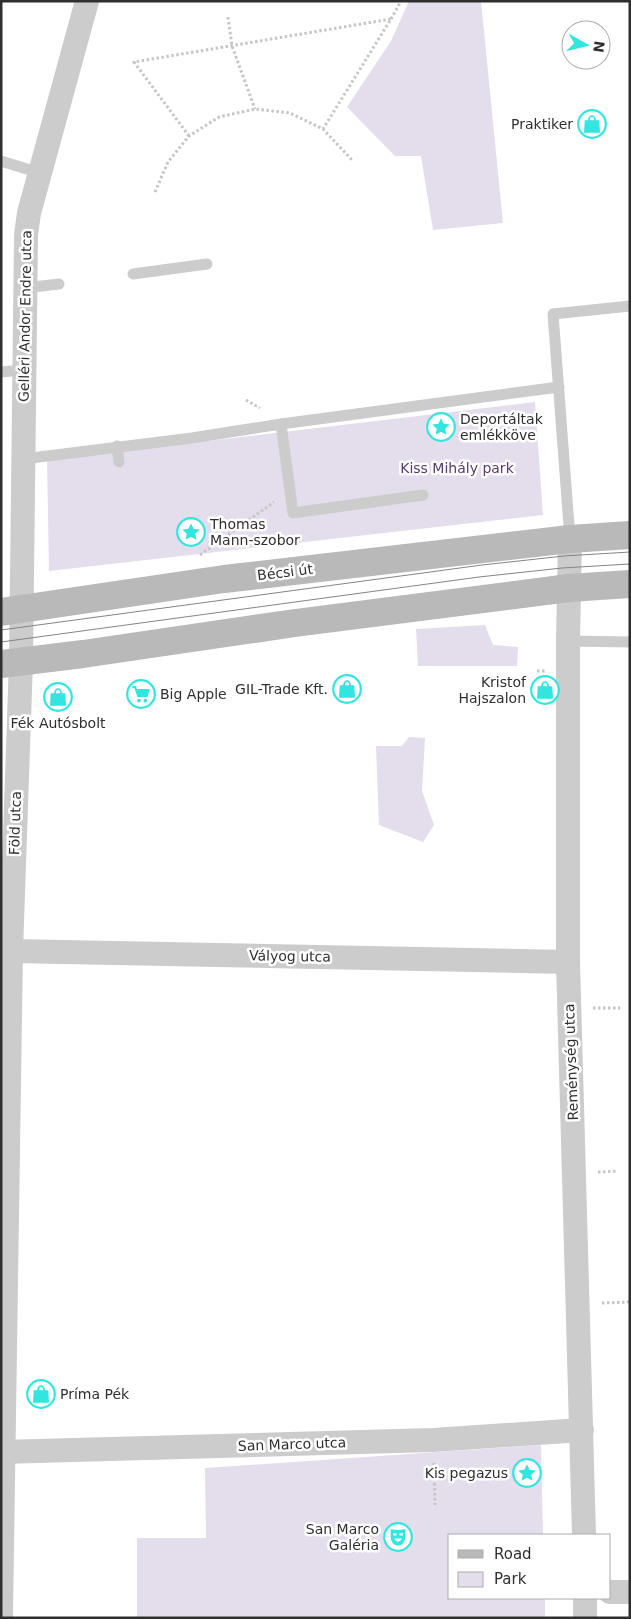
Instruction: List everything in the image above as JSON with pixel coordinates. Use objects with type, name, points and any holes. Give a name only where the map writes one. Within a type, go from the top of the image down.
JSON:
[{"type":"main road","name":"Bécsi út","points":[[11,611],[224,579],[570,539],[630,535]]},
{"type":"main road","points":[[11,662],[569,588],[630,584]]},
{"type":"street","name":"Gelléri Andor Endre utca","points":[[11,611],[23,459],[13,371],[25,288],[26,235],[29,213],[87,1]]},
{"type":"street","points":[[569,588],[570,539]]},
{"type":"street","name":"Reménység utca","points":[[569,588],[568,962],[584,1534]]},
{"type":"street","name":"Föld utca","points":[[1,1614],[11,951],[11,611]]},
{"type":"street","name":"Vályog utca","points":[[11,951],[568,962]]},
{"type":"street","name":"San Marco utca","points":[[3,1452],[433,1440],[582,1430]]},
{"type":"street","points":[[611,1592],[630,1592]]},
{"type":"street","points":[[585,1599],[585,1618]]},
{"type":"lane","points":[[1,161],[40,173]]},
{"type":"lane","points":[[133,274],[207,264]]},
{"type":"lane","points":[[25,288],[60,284]]},
{"type":"lane","points":[[570,539],[553,314],[630,306]]},
{"type":"lane","points":[[23,459],[192,438],[281,424],[559,387]]},
{"type":"lane","points":[[281,424],[293,513],[423,495]]},
{"type":"lane","points":[[118,446],[119,462]]},
{"type":"lane","points":[[568,642],[630,642]]},
{"type":"path","points":[[323,129],[401,1]]},
{"type":"path","points":[[228,17],[232,46],[254,109]]},
{"type":"path","points":[[189,136],[134,62],[391,19]]},
{"type":"path","points":[[155,192],[168,162],[189,136],[219,117],[254,109],[290,113],[323,129],[352,160]]},
{"type":"path","points":[[199,556],[290,491]]},
{"type":"path","points":[[434,1475],[435,1504]]},
{"type":"green space","points":[[409,1],[481,1],[503,223],[433,230],[421,156],[395,156],[347,107],[391,41]]},
{"type":"green space","name":"Kiss Mihály park","points":[[535,402],[543,515],[49,571],[47,460]]},
{"type":"green space","points":[[485,625],[493,645],[518,647],[517,666],[418,666],[416,629]]},
{"type":"green space","points":[[409,737],[425,738],[422,791],[434,825],[423,842],[379,825],[376,746],[402,746]]},
{"type":"green space","points":[[541,1445],[543,1534],[448,1534],[448,1599],[545,1599],[545,1618],[137,1618],[137,1538],[206,1538],[205,1468]]},
{"type":"tram line","points":[[1,630],[482,565],[564,556],[630,552]]},
{"type":"tram line","points":[[1,642],[479,577],[562,568],[630,564]]},
{"type":"place","name":"Praktiker","points":[[592,124]]},
{"type":"place","name":"Deportáltak emlékköve","points":[[441,427]]},
{"type":"place","name":"Thomas Mann-szobor","points":[[191,532]]},
{"type":"place","name":"GIL-Trade Kft.","points":[[347,689]]},
{"type":"place","name":"Kristof Hajszalon","points":[[545,690]]},
{"type":"place","name":"Big Apple","points":[[141,694]]},
{"type":"place","name":"Fék Autósbolt","points":[[58,697]]},
{"type":"place","name":"Príma Pék","points":[[41,1394]]},
{"type":"place","name":"Kis pegazus","points":[[527,1473]]},
{"type":"place","name":"San Marco Galéria","points":[[398,1537]]}]
